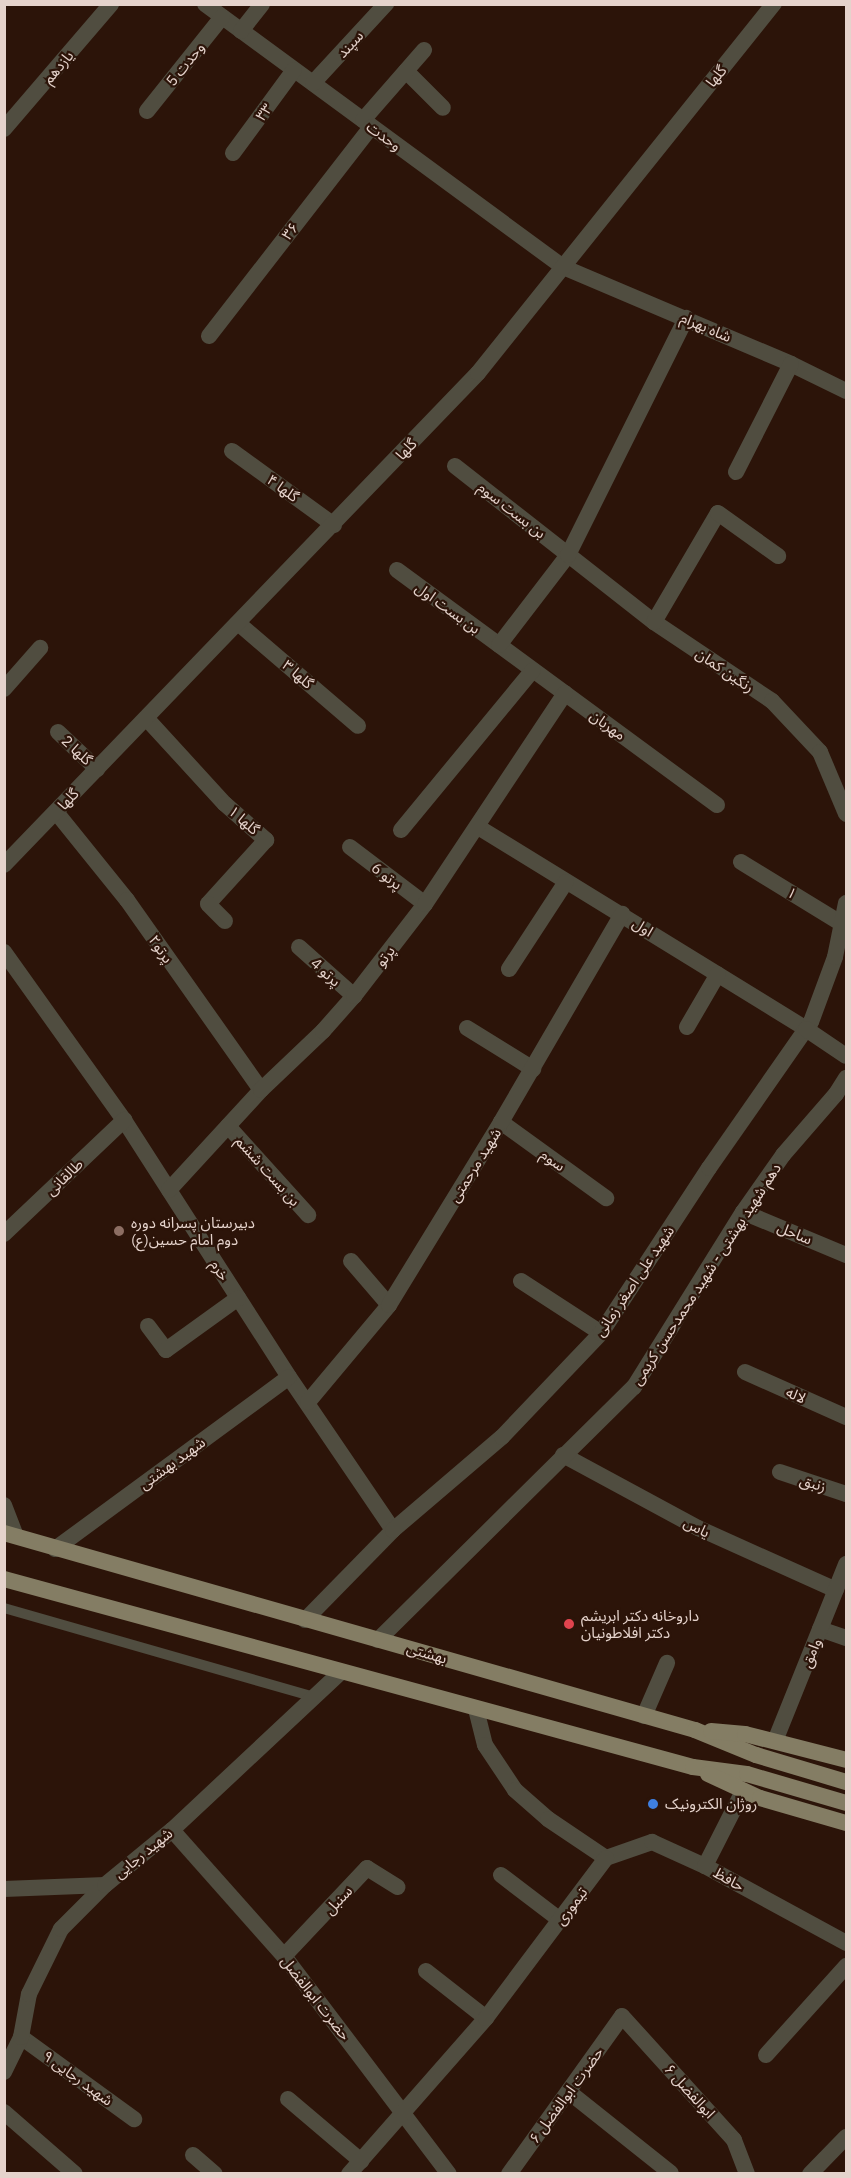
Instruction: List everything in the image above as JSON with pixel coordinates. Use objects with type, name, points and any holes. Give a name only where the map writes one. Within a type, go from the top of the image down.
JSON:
[{"type":"main road","name":"بهشتی","points":[[10,1535],[695,1730],[756,1755],[846,1782]]},
{"type":"main road","points":[[4,1579],[244,1642],[340,1673],[693,1767],[747,1774],[846,1803]]},
{"type":"main road","points":[[695,1730],[745,1734],[846,1760]]},
{"type":"main road","points":[[693,1767],[760,1798],[846,1823]]},
{"type":"street","name":"یازدهم","points":[[4,129],[111,4]]},
{"type":"street","name":"وحدت","points":[[205,4],[563,267]]},
{"type":"street","points":[[241,31],[262,4]]},
{"type":"street","name":"سپند","points":[[313,83],[386,4]]},
{"type":"street","name":"گلها","points":[[4,865],[478,373],[774,4]]},
{"type":"street","name":"5 وحدت","points":[[147,111],[222,17]]},
{"type":"street","name":"۳۶","points":[[209,336],[424,50]]},
{"type":"street","name":"۳۳","points":[[233,153],[294,70]]},
{"type":"street","points":[[406,71],[442,108]]},
{"type":"street","name":"شاه بهرام","points":[[563,267],[791,363],[846,390]]},
{"type":"street","points":[[499,645],[568,555],[686,318]]},
{"type":"street","points":[[736,472],[791,363]]},
{"type":"street","name":"گلها ۴","points":[[232,451],[334,525]]},
{"type":"street","name":"بن بست سوم","points":[[454,466],[568,555]]},
{"type":"street","points":[[654,622],[718,513],[778,556]]},
{"type":"street","name":"رنگین کمان","points":[[568,555],[654,622],[772,701],[820,752],[846,814]]},
{"type":"street","name":"بن بست اول","points":[[397,570],[499,645]]},
{"type":"street","name":"گلها ۳","points":[[238,623],[358,726]]},
{"type":"street","name":"مهربان","points":[[499,645],[717,805]]},
{"type":"street","points":[[4,688],[40,648]]},
{"type":"street","points":[[401,830],[533,670]]},
{"type":"street","name":"پرتو","points":[[169,1190],[261,1090],[323,1031],[354,996],[425,904],[565,693]]},
{"type":"street","name":"گلها ۱","points":[[147,719],[225,804],[266,840],[208,904],[225,921]]},
{"type":"street","name":"گلها 2","points":[[58,732],[97,769]]},
{"type":"street","name":"پرتو۲","points":[[56,812],[127,900],[261,1090]]},
{"type":"street","name":"اول","points":[[478,826],[846,1056]]},
{"type":"street","name":"پرتو 6","points":[[350,847],[425,904]]},
{"type":"street","name":"۱","points":[[741,862],[842,924]]},
{"type":"street","points":[[509,969],[566,882]]},
{"type":"street","name":"شهید علی اصغر زمانی","points":[[305,1620],[393,1530],[502,1437],[601,1333],[709,1168],[806,1029],[835,957],[846,903]]},
{"type":"street","name":"شهید مرحمتی","points":[[308,1402],[389,1305],[533,1069],[622,914]]},
{"type":"street","name":"پرتو 4","points":[[299,947],[354,996]]},
{"type":"street","name":"خرم","points":[[4,952],[124,1120],[289,1377],[393,1530]]},
{"type":"street","points":[[687,1027],[718,974]]},
{"type":"street","points":[[467,1028],[533,1069]]},
{"type":"street","name":"دهم شهید بهشتی - شهید محمدحسن کریمی","points":[[378,1640],[634,1387],[743,1212],[783,1155],[841,1095],[846,1078]]},
{"type":"street","name":"طالقانی","points":[[4,1234],[124,1120]]},
{"type":"street","name":"سوم","points":[[501,1122],[606,1198]]},
{"type":"street","name":"بن بست ششم","points":[[228,1126],[308,1215]]},
{"type":"street","name":"ساحل","points":[[743,1212],[846,1255]]},
{"type":"street","points":[[351,1260],[389,1305]]},
{"type":"street","points":[[521,1281],[601,1333]]},
{"type":"street","points":[[148,1326],[166,1350],[238,1298]]},
{"type":"street","name":"لاله","points":[[745,1372],[846,1417]]},
{"type":"street","name":"شهید بهشتی","points":[[55,1549],[289,1377]]},
{"type":"street","name":"یاس","points":[[563,1455],[698,1528],[836,1590]]},
{"type":"street","name":"زنبق","points":[[780,1472],[846,1494]]},
{"type":"street","points":[[4,1505],[10,1535]]},
{"type":"street","name":"وامق","points":[[775,1741],[846,1564]]},
{"type":"street","points":[[820,1629],[846,1638]]},
{"type":"street","points":[[644,1716],[667,1663]]},
{"type":"street","name":"شهید رجایی","points":[[4,2072],[21,2037],[29,1994],[61,1929],[105,1885],[172,1830],[340,1673]]},
{"type":"street","points":[[476,1709],[485,1745],[516,1790],[548,1819],[606,1858]]},
{"type":"street","points":[[705,1866],[743,1791]]},
{"type":"street","name":"حضرت ابوالفضل","points":[[172,1830],[284,1956],[449,2174]]},
{"type":"street","name":"حافظ","points":[[606,1858],[652,1842],[705,1866],[846,1943]]},
{"type":"street","name":"تیموری","points":[[349,2174],[405,2113],[486,2018],[606,1858]]},
{"type":"street","name":"سنبل","points":[[284,1956],[367,1868],[397,1887]]},
{"type":"street","points":[[501,1875],[560,1920]]},
{"type":"street","points":[[4,1889],[105,1885]]},
{"type":"street","points":[[766,2055],[846,1966]]},
{"type":"street","points":[[426,1971],[486,2018]]},
{"type":"street","name":"حضرت ابوالفضل ۶","points":[[509,2174],[622,2016]]},
{"type":"street","name":"ابوالفضل ۶","points":[[622,2016],[734,2140],[747,2174]]},
{"type":"street","name":"شهید رجایی ۹","points":[[21,2037],[134,2120]]},
{"type":"street","points":[[569,2092],[671,2173]]},
{"type":"street","points":[[288,2098],[361,2161]]},
{"type":"street","points":[[4,2112],[75,2174]]},
{"type":"street","points":[[810,2174],[846,2138]]},
{"type":"street","points":[[193,2155],[215,2174]]},
{"type":"lane","points":[[4,1608],[314,1697]]},
{"type":"place","name":"دبیرستان پسرانه دوره دوم امام حسین(ع)","points":[[119,1231]]},
{"type":"place","name":"داروخانه دکتر ابریشم دکتر افلاطونیان","points":[[569,1624]]},
{"type":"place","name":"روژان الکترونیک","points":[[653,1804]]}]
